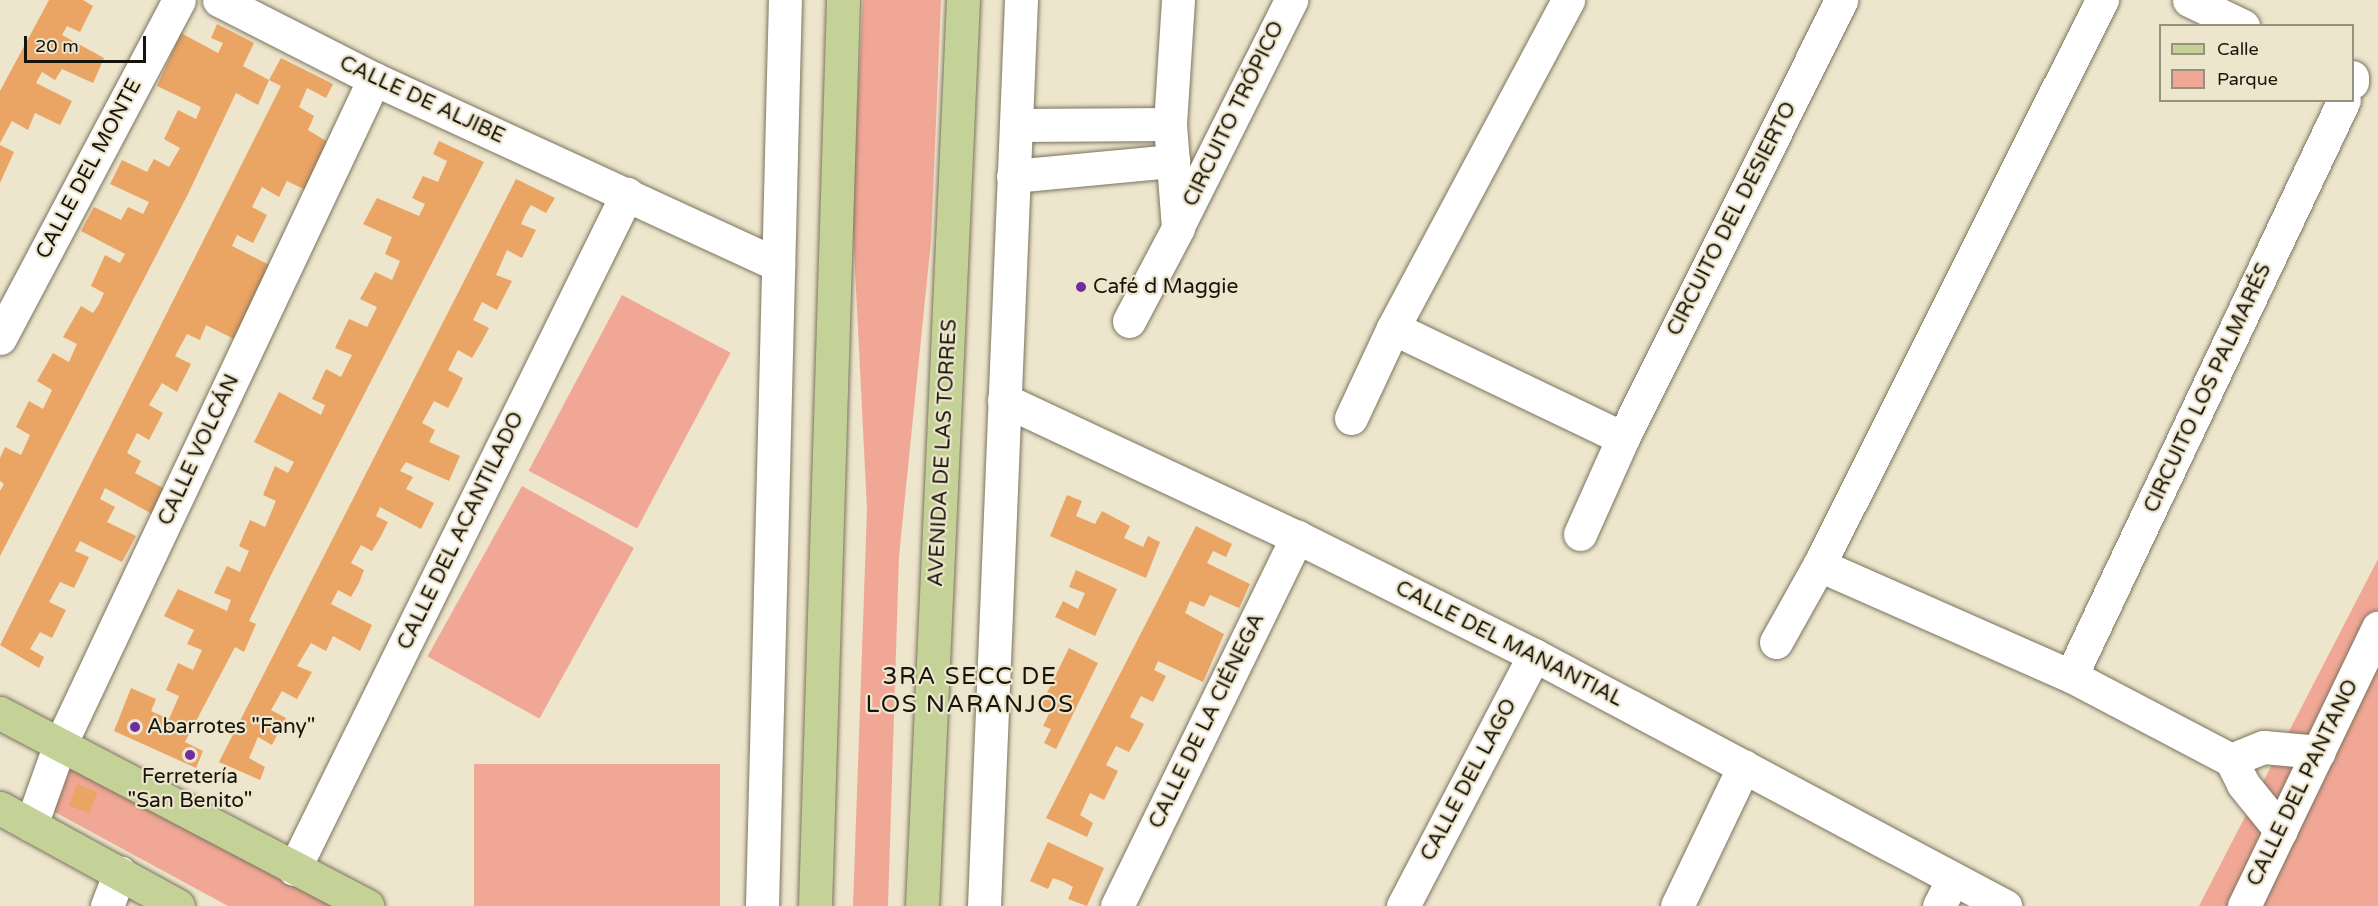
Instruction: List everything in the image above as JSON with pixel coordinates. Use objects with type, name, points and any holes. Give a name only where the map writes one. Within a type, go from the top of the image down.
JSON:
[{"type":"main road","points":[[815,906],[843,0]]},
{"type":"main road","name":"AVENIDA DE LAS TORRES","points":[[922,906],[963,0]]},
{"type":"main road","points":[[0,713],[59,747],[367,906]]},
{"type":"main road","points":[[0,808],[120,872],[178,906]]},
{"type":"street","name":"CALLE DEL MONTE","points":[[0,338],[179,0]]},
{"type":"street","name":"CALLE DE ALJIBE","points":[[219,0],[374,79],[778,265]]},
{"type":"street","points":[[762,906],[785,0]]},
{"type":"street","points":[[984,906],[1021,0]]},
{"type":"street","name":"CIRCUITO TRÓPICO","points":[[1178,0],[1170,124],[1178,228]]},
{"type":"street","name":"CIRCUITO TRÓPICO","points":[[1129,321],[1178,228],[1291,0]]},
{"type":"street","points":[[1351,418],[1393,328],[1568,0]]},
{"type":"street","name":"CIRCUITO DEL DESIERTO","points":[[1580,534],[1623,438],[1841,0]]},
{"type":"street","points":[[1776,642],[1819,565],[2102,0]]},
{"type":"street","points":[[2189,0],[2239,24]]},
{"type":"street","name":"CALLE VOLCÁN","points":[[31,825],[59,747],[374,79]]},
{"type":"street","name":"CIRCUITO LOS PALMARÉS","points":[[2071,676],[2343,102]]},
{"type":"street","points":[[1017,125],[1170,124]]},
{"type":"street","name":"CIRCUITO TRÓPICO","points":[[1013,176],[1173,161]]},
{"type":"street","name":"CALLE DEL ACANTILADO","points":[[294,869],[627,194]]},
{"type":"street","points":[[1393,328],[1623,438]]},
{"type":"street","name":"CALLE DEL MANANTIAL","points":[[1004,400],[1297,537],[1534,655],[1744,766],[1946,893],[2005,906]]},
{"type":"street","name":"CALLE DE LA CIÉNEGA","points":[[1117,906],[1297,537]]},
{"type":"street","points":[[1819,565],[2071,676],[2231,760],[2243,784],[2281,831]]},
{"type":"street","name":"CALLE DEL PANTANO","points":[[2244,906],[2378,628]]},
{"type":"street","name":"CALLE DEL LAGO","points":[[1403,906],[1534,655]]},
{"type":"street","points":[[2231,760],[2264,747],[2319,752]]},
{"type":"street","points":[[1677,906],[1744,766]]},
{"type":"street","points":[[107,906],[120,872]]},
{"type":"green space","points":[[863,0],[941,0],[931,241],[899,556],[888,906],[853,906],[867,509],[852,209]]},
{"type":"green space","points":[[622,295],[731,353],[637,528],[529,471]]},
{"type":"green space","points":[[522,486],[634,548],[539,719],[427,657]]},
{"type":"green space","points":[[2378,559],[2378,906],[2199,906]]},
{"type":"green space","points":[[474,764],[720,764],[720,906],[474,906]]},
{"type":"green space","points":[[68,766],[336,906],[228,906],[51,810]]},
{"type":"building","points":[[49,0],[83,0],[93,6],[80,32],[67,26],[62,35],[104,58],[93,83],[62,69],[55,80],[42,72],[36,83],[72,101],[60,125],[35,113],[28,130],[12,121],[0,143],[0,91]]},
{"type":"building","points":[[217,24],[254,43],[243,66],[269,80],[258,105],[236,93],[188,194],[0,556],[0,491],[4,484],[0,481],[0,458],[5,447],[21,455],[30,435],[16,427],[29,401],[43,409],[52,390],[37,381],[53,353],[69,362],[77,344],[63,337],[81,306],[93,313],[99,304],[104,293],[91,286],[105,255],[120,263],[125,254],[81,231],[94,207],[121,220],[128,207],[143,214],[149,202],[110,184],[122,160],[147,172],[154,159],[169,167],[180,148],[164,139],[178,110],[196,119],[201,107],[157,86],[181,33],[218,53],[223,43],[211,38]]},
{"type":"building","points":[[281,58],[333,84],[326,98],[307,88],[299,107],[314,116],[308,130],[333,145],[312,193],[287,181],[279,197],[262,187],[252,207],[267,215],[253,243],[237,235],[232,246],[275,268],[238,341],[206,325],[200,340],[187,334],[175,356],[191,364],[177,392],[162,383],[149,405],[163,413],[149,440],[137,433],[127,453],[141,461],[135,473],[165,489],[154,515],[105,488],[100,499],[115,507],[107,522],[136,536],[122,562],[80,541],[75,551],[89,557],[74,588],[60,582],[49,602],[66,610],[52,638],[40,632],[30,649],[44,657],[39,668],[0,645],[281,86],[269,80]]},
{"type":"building","points":[[439,141],[484,162],[271,575],[249,621],[256,624],[244,652],[235,647],[185,742],[203,751],[196,768],[114,731],[131,688],[156,699],[151,711],[169,719],[179,696],[166,690],[178,663],[193,670],[202,650],[187,644],[194,630],[164,616],[178,589],[227,611],[231,600],[214,593],[227,566],[240,572],[249,551],[239,546],[250,520],[265,527],[276,501],[263,495],[275,466],[288,473],[294,462],[254,442],[279,392],[321,415],[325,405],[312,399],[326,369],[341,377],[352,355],[335,348],[349,319],[367,327],[377,307],[360,299],[375,272],[392,280],[400,261],[385,254],[392,237],[363,224],[377,198],[419,216],[425,204],[412,198],[423,176],[438,182],[447,161],[433,154]]},
{"type":"building","points":[[0,145],[14,152],[0,183]]},
{"type":"building","points":[[516,179],[555,198],[546,213],[531,205],[526,213],[521,224],[536,230],[522,258],[507,250],[496,275],[512,281],[497,310],[482,302],[473,320],[489,328],[472,358],[458,350],[448,370],[463,378],[457,391],[448,408],[434,401],[422,423],[435,430],[429,442],[460,456],[449,481],[406,462],[400,471],[413,477],[406,489],[434,503],[421,529],[380,507],[376,516],[388,522],[381,536],[372,551],[361,545],[351,563],[364,570],[359,583],[351,597],[338,590],[331,604],[372,625],[360,651],[333,636],[326,651],[311,643],[297,666],[312,672],[297,699],[282,691],[271,710],[286,718],[272,745],[258,737],[249,758],[265,767],[260,780],[219,762]]},
{"type":"building","points":[[1067,495],[1082,501],[1076,516],[1095,524],[1102,511],[1130,526],[1124,538],[1143,547],[1148,536],[1160,542],[1146,578],[1050,536]]},
{"type":"building","points":[[1196,526],[1232,544],[1226,557],[1213,551],[1207,563],[1250,584],[1239,608],[1210,595],[1204,607],[1190,601],[1185,613],[1224,634],[1203,682],[1158,661],[1154,670],[1166,676],[1153,702],[1141,696],[1130,717],[1144,724],[1137,738],[1129,752],[1116,746],[1106,765],[1118,771],[1104,800],[1090,793],[1080,815],[1093,823],[1087,837],[1046,818]]},
{"type":"building","points":[[1076,570],[1117,589],[1095,636],[1055,617],[1063,601],[1078,609],[1085,593],[1069,587]]},
{"type":"building","points":[[1069,648],[1098,663],[1056,749],[1044,743],[1051,729],[1043,726],[1049,714],[1039,709]]},
{"type":"building","points":[[77,784],[98,792],[89,813],[69,805]]},
{"type":"building","points":[[1048,842],[1104,868],[1087,906],[1068,899],[1073,887],[1064,882],[1053,878],[1048,889],[1030,881]]},
{"type":"place","name":"Café d Maggie","points":[[1081,287]]},
{"type":"place","name":"Abarrotes \"Fany\"","points":[[135,727]]},
{"type":"place","name":"Ferretería \"San Benito\"","points":[[190,755]]},
{"type":"district","name":"3RA SECC DE LOS NARANJOS","points":[[970,691]]}]
